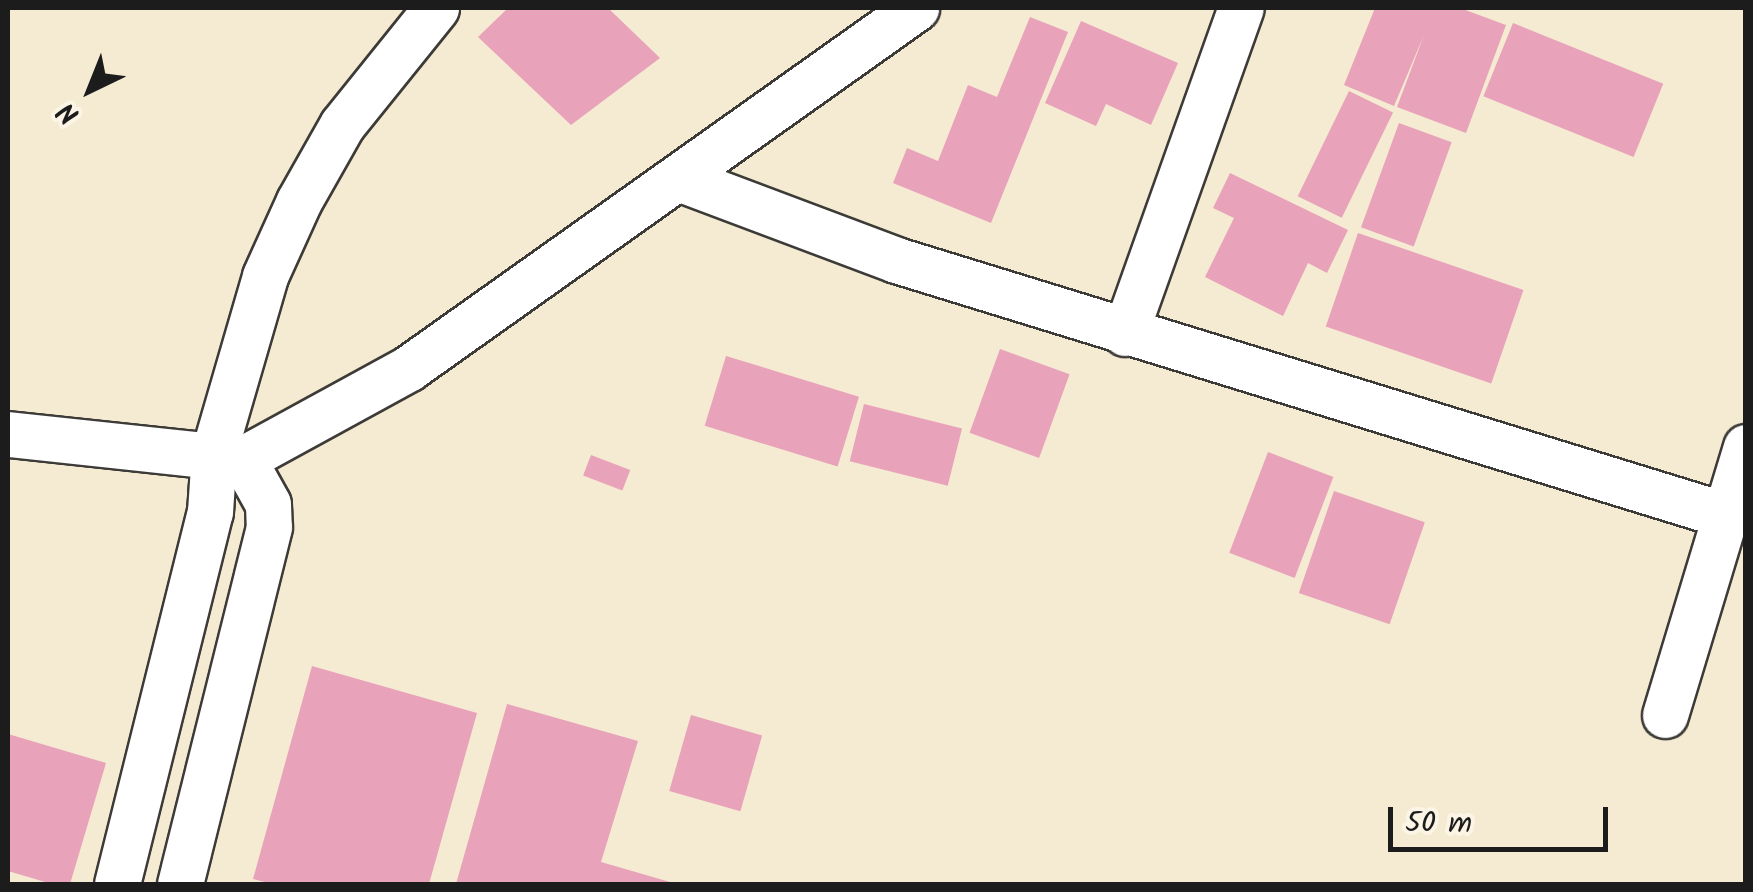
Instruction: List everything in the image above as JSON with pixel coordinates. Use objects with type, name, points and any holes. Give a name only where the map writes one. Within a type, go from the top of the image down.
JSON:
[{"type":"street","points":[[117,884],[132,838],[210,512],[229,456],[265,276],[299,201],[342,125],[436,8]]},
{"type":"street","points":[[8,434],[229,456],[409,368],[681,179],[916,8]]},
{"type":"street","points":[[1125,333],[1241,8]]},
{"type":"street","points":[[681,179],[896,260],[1725,516]]},
{"type":"street","points":[[1665,716],[1746,447]]},
{"type":"street","points":[[132,838],[185,869],[269,526],[268,504],[229,456]]},
{"type":"building","points":[[508,8],[608,8],[660,58],[571,125],[478,37]]},
{"type":"building","points":[[1375,8],[1460,8],[1506,25],[1466,133],[1397,107],[1424,35],[1394,106],[1344,85]]},
{"type":"building","points":[[1030,17],[1068,32],[991,223],[893,183],[907,148],[938,161],[968,85],[997,97]]},
{"type":"building","points":[[1081,21],[1178,63],[1151,125],[1106,104],[1096,126],[1045,103]]},
{"type":"building","points":[[1513,23],[1663,84],[1634,157],[1483,96]]},
{"type":"building","points":[[1349,91],[1393,112],[1342,218],[1298,196]]},
{"type":"building","points":[[1399,123],[1452,142],[1414,246],[1361,227]]},
{"type":"building","points":[[1230,173],[1348,230],[1327,273],[1308,263],[1283,316],[1205,277],[1234,218],[1213,208]]},
{"type":"building","points":[[1358,233],[1523,290],[1491,384],[1326,327]]},
{"type":"building","points":[[1000,349],[1070,374],[1039,458],[970,433]]},
{"type":"building","points":[[726,356],[859,397],[838,466],[705,426]]},
{"type":"building","points":[[864,404],[962,428],[948,486],[850,461]]},
{"type":"building","points":[[1268,452],[1333,477],[1295,578],[1229,553]]},
{"type":"building","points":[[591,455],[630,470],[622,491],[583,476]]},
{"type":"building","points":[[1334,491],[1425,522],[1390,624],[1299,593]]},
{"type":"building","points":[[312,666],[477,713],[429,884],[272,884],[253,879]]},
{"type":"building","points":[[507,704],[638,741],[601,862],[677,884],[456,884]]},
{"type":"building","points":[[691,715],[762,735],[740,811],[669,791]]},
{"type":"building","points":[[8,734],[106,763],[70,884],[52,884],[8,871]]}]
